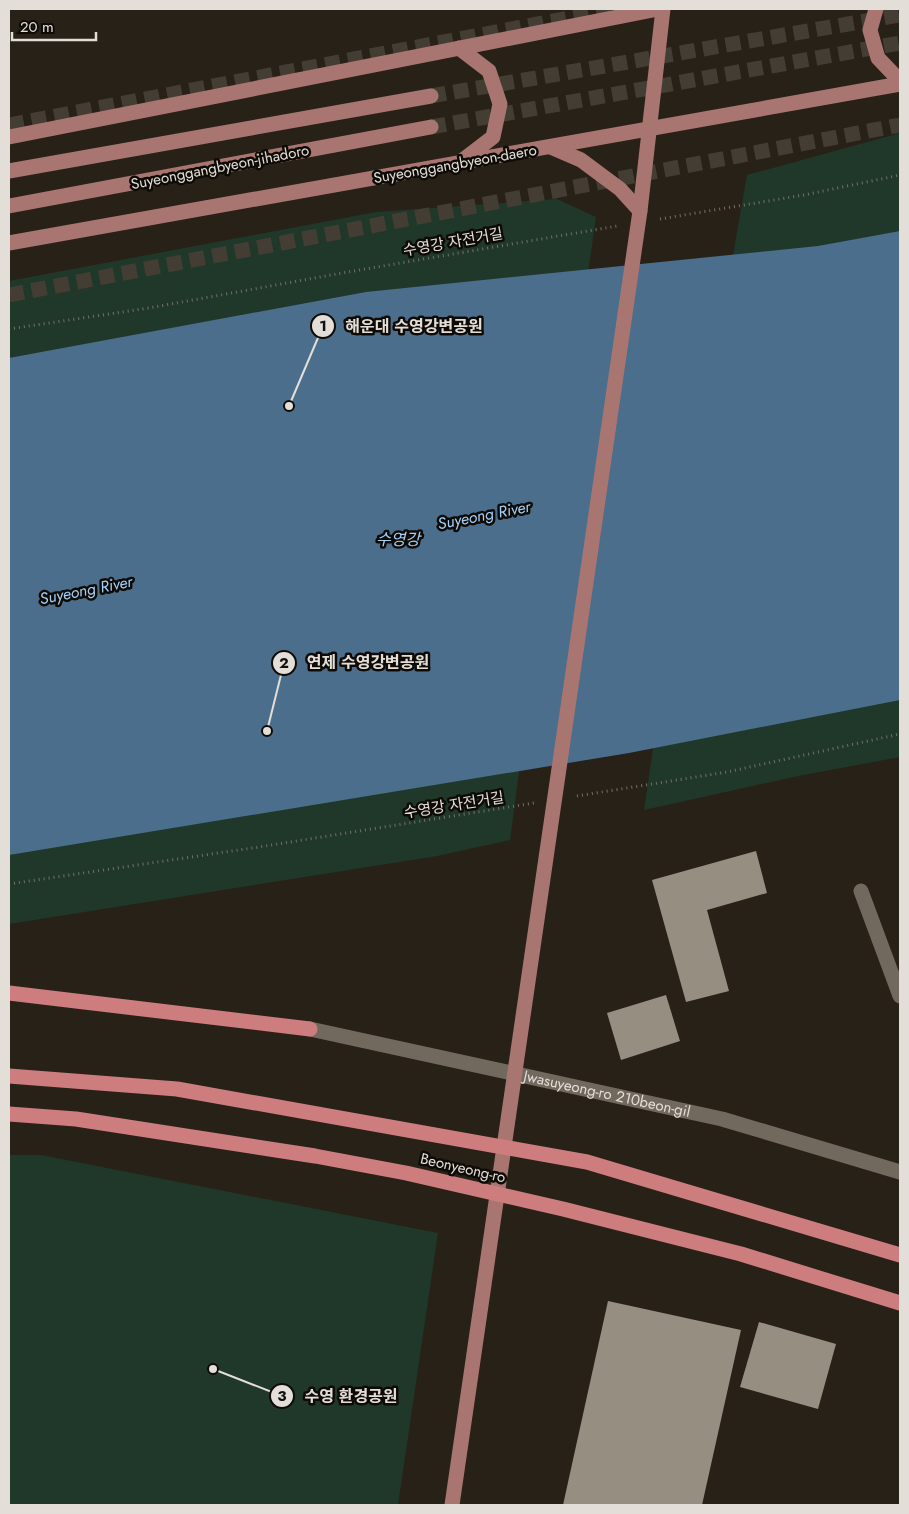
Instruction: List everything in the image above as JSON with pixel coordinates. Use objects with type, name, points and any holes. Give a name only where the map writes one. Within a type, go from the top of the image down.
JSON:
[{"type":"highway","points":[[9,993],[310,1029]]},
{"type":"highway","name":"Beonyeong-ro","points":[[9,1076],[177,1089],[588,1162],[900,1255]]},
{"type":"highway","name":"Beonyeong-ro","points":[[9,1114],[76,1119],[406,1173],[563,1209],[740,1254],[900,1303]]},
{"type":"main road","points":[[9,138],[658,9]]},
{"type":"main road","points":[[452,1505],[640,211],[663,9]]},
{"type":"main road","points":[[876,9],[870,30],[878,58],[900,82]]},
{"type":"main road","points":[[459,48],[489,71],[500,104],[493,137],[460,163]]},
{"type":"main road","name":"Suyeonggangbyeon-daero","points":[[9,243],[551,147],[900,82]]},
{"type":"main road","name":"Suyeonggangbyeon-jihadoro","points":[[9,171],[431,96]]},
{"type":"main road","name":"Suyeonggangbyeon-jihadoro","points":[[9,206],[430,127]]},
{"type":"main road","points":[[551,147],[581,160],[620,189],[640,211]]},
{"type":"street","points":[[861,891],[900,996]]},
{"type":"street","name":"Jwasuyeong-ro 210beon-gil","points":[[310,1029],[722,1119],[900,1172]]},
{"type":"path","points":[[656,219],[804,194],[900,175]]},
{"type":"path","name":"수영강 자전거길","points":[[9,329],[149,308],[627,224]]},
{"type":"path","points":[[574,797],[727,772],[900,734]]},
{"type":"path","name":"수영강 자전거길","points":[[9,884],[249,849],[536,803]]},
{"type":"green space","points":[[900,133],[900,757],[798,776],[644,810],[687,518],[747,175]]},
{"type":"green space","name":"수영강","points":[[557,199],[596,217],[551,531],[510,840],[437,856],[9,924],[9,281],[376,212]]},
{"type":"green space","points":[[9,1155],[41,1155],[438,1233],[398,1505],[9,1505]]},
{"type":"water","name":"수영강","points":[[900,231],[900,700],[629,753],[9,855],[9,358],[366,292],[818,246]]},
{"type":"building","points":[[756,851],[767,893],[707,910],[729,991],[686,1002],[652,880]]},
{"type":"building","points":[[666,995],[680,1041],[621,1060],[607,1013]]},
{"type":"building","points":[[608,1301],[741,1330],[702,1505],[563,1505]]},
{"type":"building","points":[[759,1322],[836,1344],[818,1409],[740,1387]]},
{"type":"tunnel","points":[[9,125],[616,9]]},
{"type":"tunnel","points":[[431,96],[900,15]]},
{"type":"tunnel","points":[[431,127],[900,43]]},
{"type":"tunnel","points":[[9,295],[900,125]]},
{"type":"place","name":"해운대 수영강변공원","points":[[289,406]]},
{"type":"place","name":"연제 수영강변공원","points":[[267,731]]},
{"type":"place","name":"수영 환경공원","points":[[213,1369]]},
{"type":"water label","name":"Suyeong River","points":[[484,515]]},
{"type":"water label","name":"Suyeong River","points":[[86,590]]}]
